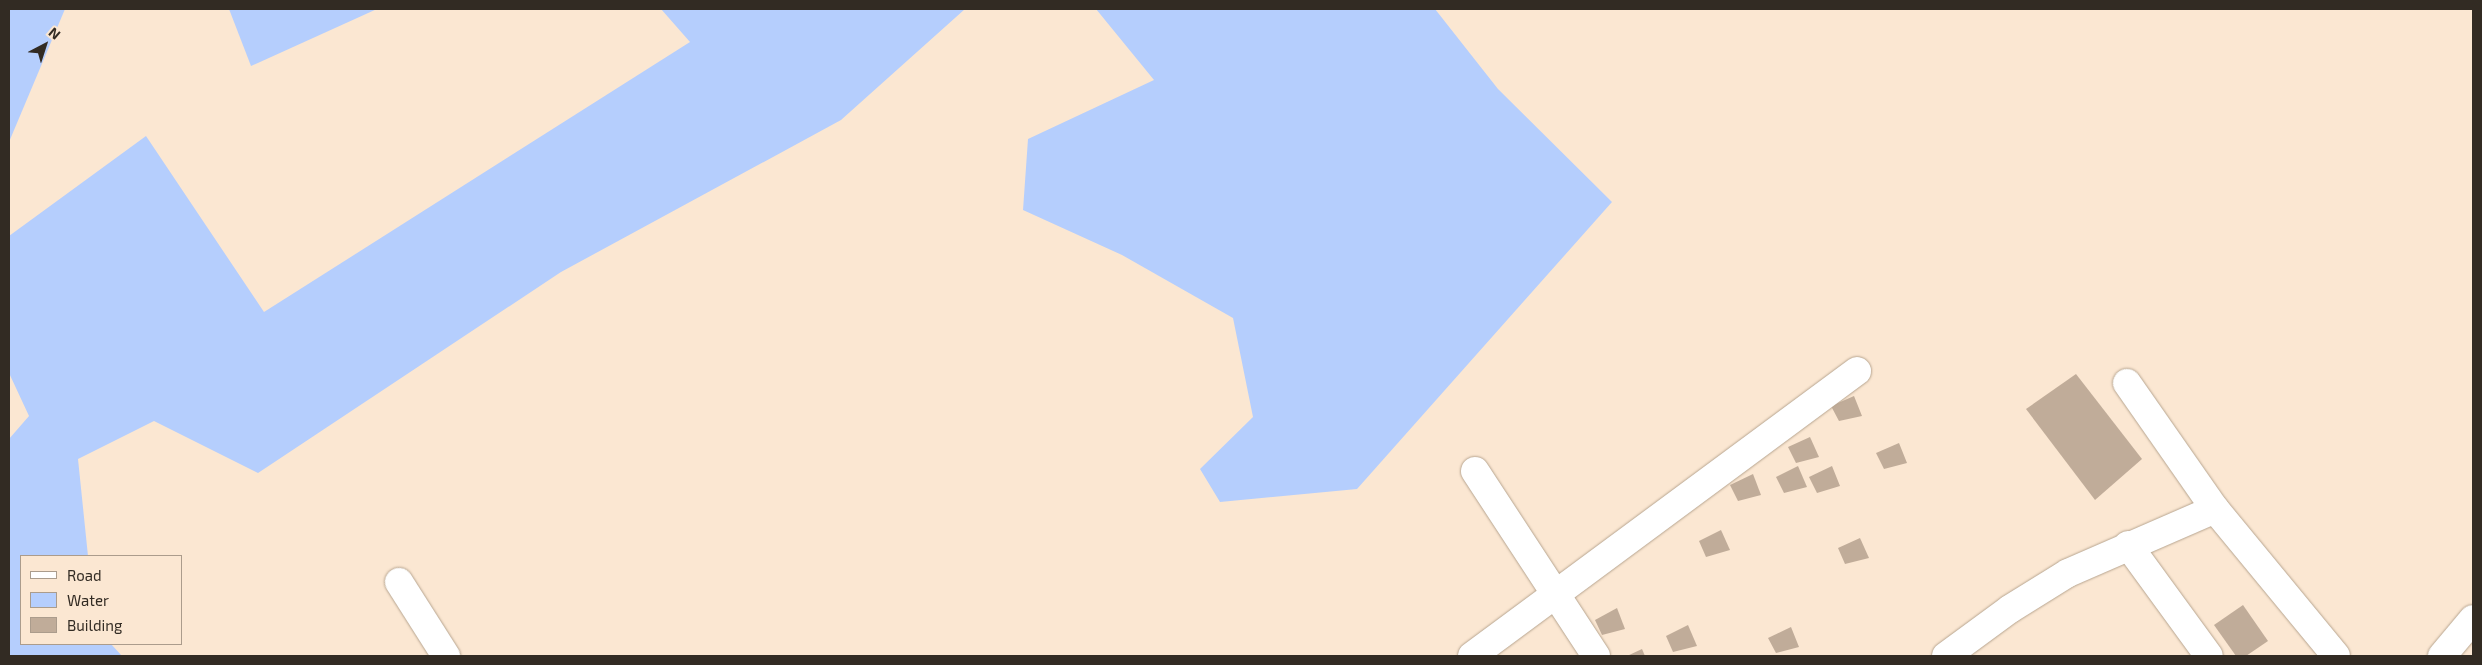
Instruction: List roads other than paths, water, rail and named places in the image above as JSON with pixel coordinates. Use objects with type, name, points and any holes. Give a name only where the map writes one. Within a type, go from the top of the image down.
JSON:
[{"type":"street","points":[[1472,656],[1857,371]]},
{"type":"street","points":[[2127,383],[2214,509],[2336,656]]},
{"type":"street","points":[[1475,471],[1596,656]]},
{"type":"street","points":[[1946,656],[2010,608],[2068,573],[2128,545],[2214,509]]},
{"type":"street","points":[[2128,545],[2209,656]]},
{"type":"street","points":[[399,582],[446,656]]},
{"type":"street","points":[[2442,656],[2473,619]]},
{"type":"water","points":[[9,9],[65,9],[9,142]]},
{"type":"water","points":[[229,9],[377,9],[251,66]]},
{"type":"water","points":[[661,9],[965,9],[841,120],[561,272],[258,473],[154,421],[78,459],[88,555],[20,555],[20,645],[112,645],[122,656],[9,656],[9,439],[29,416],[9,373],[9,236],[146,136],[264,312],[690,42]]},
{"type":"water","points":[[1096,9],[1435,9],[1498,89],[1612,202],[1357,489],[1220,502],[1200,469],[1253,417],[1233,318],[1122,255],[1023,210],[1028,139],[1154,80]]}]
